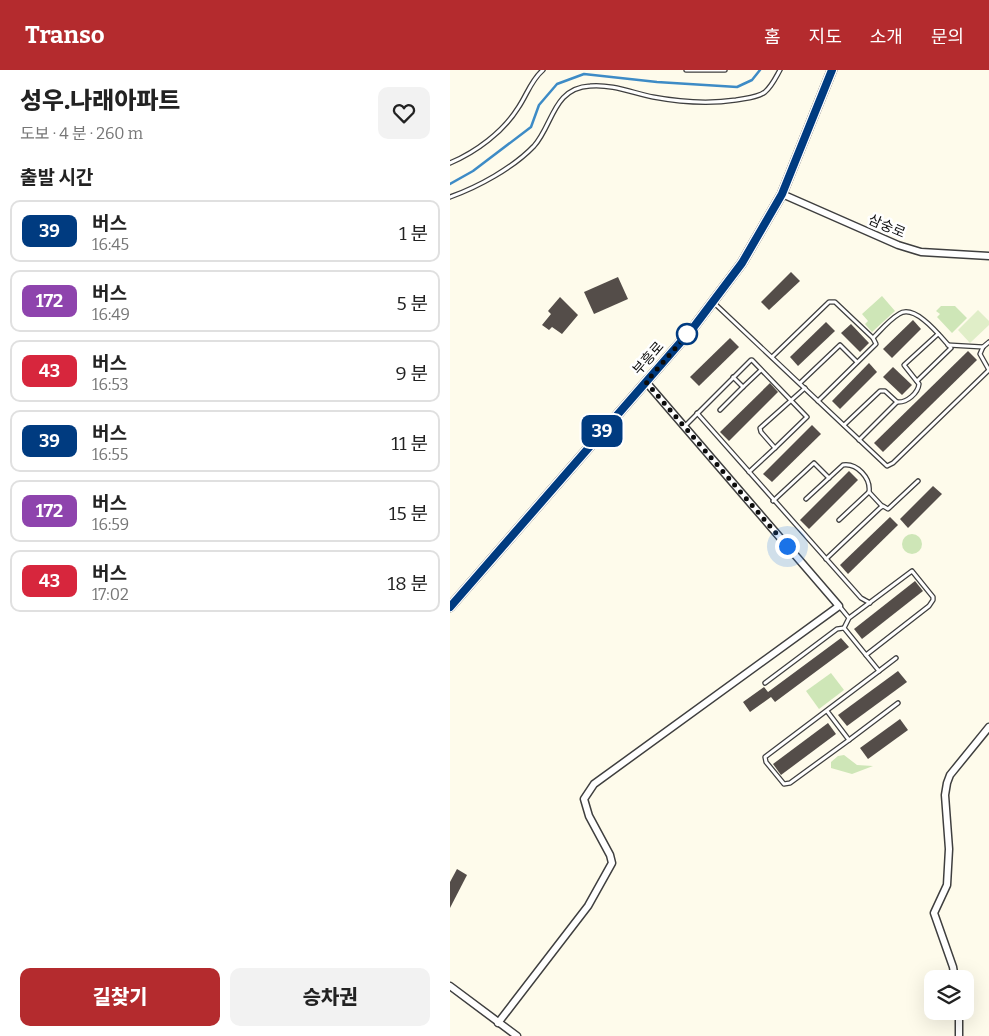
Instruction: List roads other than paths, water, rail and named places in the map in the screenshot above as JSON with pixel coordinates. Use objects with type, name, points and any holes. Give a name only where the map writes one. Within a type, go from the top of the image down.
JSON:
[{"type":"main road","name":"부흥로","points":[[450,607],[693,328],[742,263],[782,194],[832,70]]},
{"type":"street","name":"삼숭로","points":[[782,194],[898,245],[921,252],[989,253]]},
{"type":"street","points":[[498,1023],[588,906],[612,863],[610,855],[586,809],[584,800],[594,784],[839,606],[646,382]]},
{"type":"street","points":[[954,970],[934,913],[947,885],[949,849],[945,795],[950,775],[989,727]]},
{"type":"street","points":[[450,986],[517,1036]]},
{"type":"street","points":[[959,1020],[959,1036]]},
{"type":"lane","points":[[450,163],[495,135],[512,117],[534,78],[543,70]]},
{"type":"lane","points":[[686,70],[725,70]]},
{"type":"lane","points":[[450,196],[480,185],[534,146],[542,134],[555,106],[573,91],[588,86],[612,87],[662,98],[723,102],[752,98],[765,92],[780,70]]},
{"type":"lane","points":[[772,357],[831,301],[835,302],[873,338],[876,344],[818,401]]},
{"type":"lane","points":[[713,302],[887,466],[890,466],[989,370],[980,356],[983,347],[989,342]]},
{"type":"lane","points":[[873,338],[900,313],[918,314],[948,345],[950,351],[917,380]]},
{"type":"lane","points":[[844,425],[880,391],[885,391],[897,402],[904,402],[913,395],[919,387],[917,380],[904,365],[938,334]]},
{"type":"lane","points":[[800,383],[840,345],[857,362]]},
{"type":"lane","points":[[948,345],[983,347]]},
{"type":"lane","points":[[684,426],[750,360],[807,419],[749,472]]},
{"type":"lane","points":[[720,410],[761,370]]},
{"type":"lane","points":[[733,377],[743,387]]},
{"type":"lane","points":[[775,448],[760,432],[760,428],[805,388]]},
{"type":"lane","points":[[859,440],[897,402]]},
{"type":"lane","points":[[697,413],[860,598],[870,602]]},
{"type":"lane","points":[[773,501],[814,463],[829,478]]},
{"type":"lane","points":[[806,499],[843,465],[852,466],[868,480],[869,492],[840,520]]},
{"type":"lane","points":[[869,492],[882,506],[888,509],[918,481]]},
{"type":"lane","points":[[826,559],[882,506]]},
{"type":"lane","points":[[844,628],[849,618],[912,571],[933,600],[929,606],[866,655]]},
{"type":"lane","points":[[839,606],[849,618]]},
{"type":"lane","points":[[844,628],[879,671]]},
{"type":"lane","points":[[765,683],[837,629],[844,628]]},
{"type":"lane","points":[[896,658],[764,759],[783,782],[788,784],[898,703]]},
{"type":"lane","points":[[826,711],[849,740]]},
{"type":"waterway","points":[[450,184],[473,171],[531,127],[539,105],[557,84],[584,74],[657,82],[737,87],[752,80],[760,70]]}]
